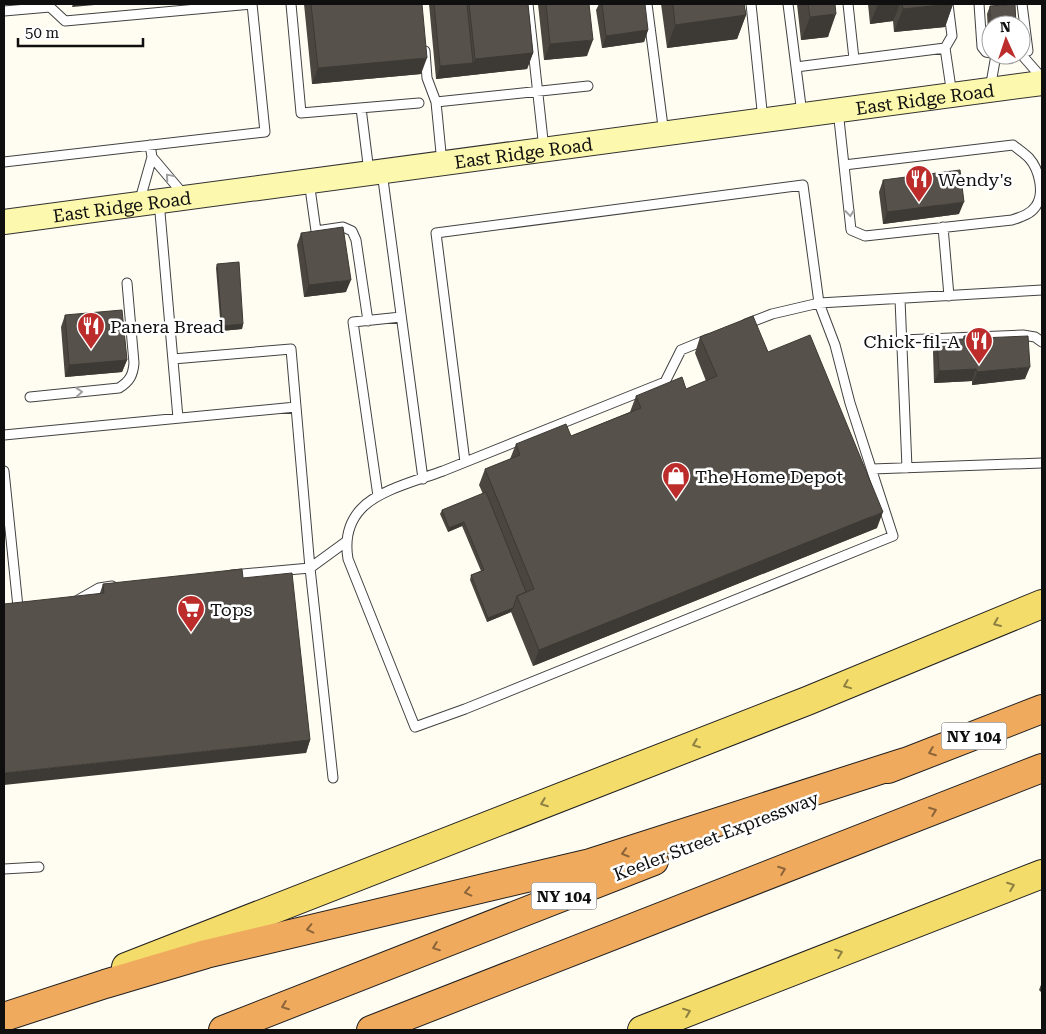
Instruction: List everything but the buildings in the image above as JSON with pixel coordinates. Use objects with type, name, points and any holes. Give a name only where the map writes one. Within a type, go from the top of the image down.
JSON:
[{"type":"highway","name":"Keeler Street Expressway","points":[[223,1030],[1042,709]]},
{"type":"highway","points":[[4,1016],[206,954],[590,863],[905,762]]},
{"type":"highway","points":[[372,1030],[1042,768]]},
{"type":"highway","points":[[416,1030],[736,888]]},
{"type":"main road","name":"East Ridge Road","points":[[4,222],[1042,83]]},
{"type":"main road","points":[[4,1016],[807,701],[1042,604]]},
{"type":"main road","points":[[642,1030],[1042,874]]},
{"type":"lane","points":[[4,11],[50,7],[66,21],[252,4],[265,132],[4,162]]},
{"type":"lane","points":[[291,4],[301,113],[419,103]]},
{"type":"lane","points":[[528,4],[544,149]]},
{"type":"lane","points":[[647,4],[664,134]]},
{"type":"lane","points":[[751,4],[763,120]]},
{"type":"lane","points":[[788,4],[802,115]]},
{"type":"lane","points":[[848,4],[854,59]]},
{"type":"lane","points":[[948,4],[952,36],[945,48],[952,95]]},
{"type":"lane","points":[[979,4],[981,33]]},
{"type":"lane","points":[[424,41],[427,78],[436,102],[442,163]]},
{"type":"lane","points":[[796,67],[945,48]]},
{"type":"lane","points":[[990,90],[994,65]]},
{"type":"lane","points":[[1031,65],[1042,78]]},
{"type":"lane","points":[[436,102],[588,86]]},
{"type":"lane","points":[[361,108],[375,172],[401,317],[423,478]]},
{"type":"lane","points":[[838,110],[844,164],[852,230],[865,236],[1012,220],[1027,215],[1037,206],[1041,188],[1038,174],[1029,158],[1013,145],[844,164]]},
{"type":"lane","points":[[150,145],[152,157],[149,202],[173,360],[178,418]]},
{"type":"lane","points":[[152,157],[186,197]]},
{"type":"lane","points":[[309,181],[316,231],[343,227],[352,231],[356,240],[368,321]]},
{"type":"lane","points":[[465,462],[436,233],[803,185],[819,303],[835,345],[850,403],[893,536],[465,709],[415,727],[352,570],[347,541],[352,522],[361,509],[378,496],[465,462],[665,382],[681,350],[721,334]]},
{"type":"lane","points":[[943,227],[949,296]]},
{"type":"lane","points":[[30,397],[119,388],[127,383],[133,375],[134,363],[127,283]]},
{"type":"lane","points":[[737,328],[772,314],[819,303],[1042,290]]},
{"type":"lane","points":[[900,298],[907,468]]},
{"type":"lane","points":[[378,496],[353,322],[401,317]]},
{"type":"lane","points":[[902,340],[1023,335],[1035,336],[1042,342]]},
{"type":"lane","points":[[173,360],[291,348],[310,568],[332,778]]},
{"type":"lane","points":[[4,435],[296,407]]},
{"type":"lane","points":[[872,470],[1042,463]]},
{"type":"lane","points":[[4,471],[18,607]]},
{"type":"lane","points":[[222,576],[310,568],[347,541]]},
{"type":"lane","points":[[67,602],[75,602],[99,588],[123,585]]},
{"type":"lane","points":[[4,869],[39,867]]},
{"type":"place","name":"Wendy's","points":[[919,203]]},
{"type":"place","name":"Panera Bread","points":[[91,350]]},
{"type":"place","name":"Chick-fil-A","points":[[979,365]]},
{"type":"place","name":"The Home Depot","points":[[676,500]]},
{"type":"place","name":"Tops","points":[[191,633]]}]
